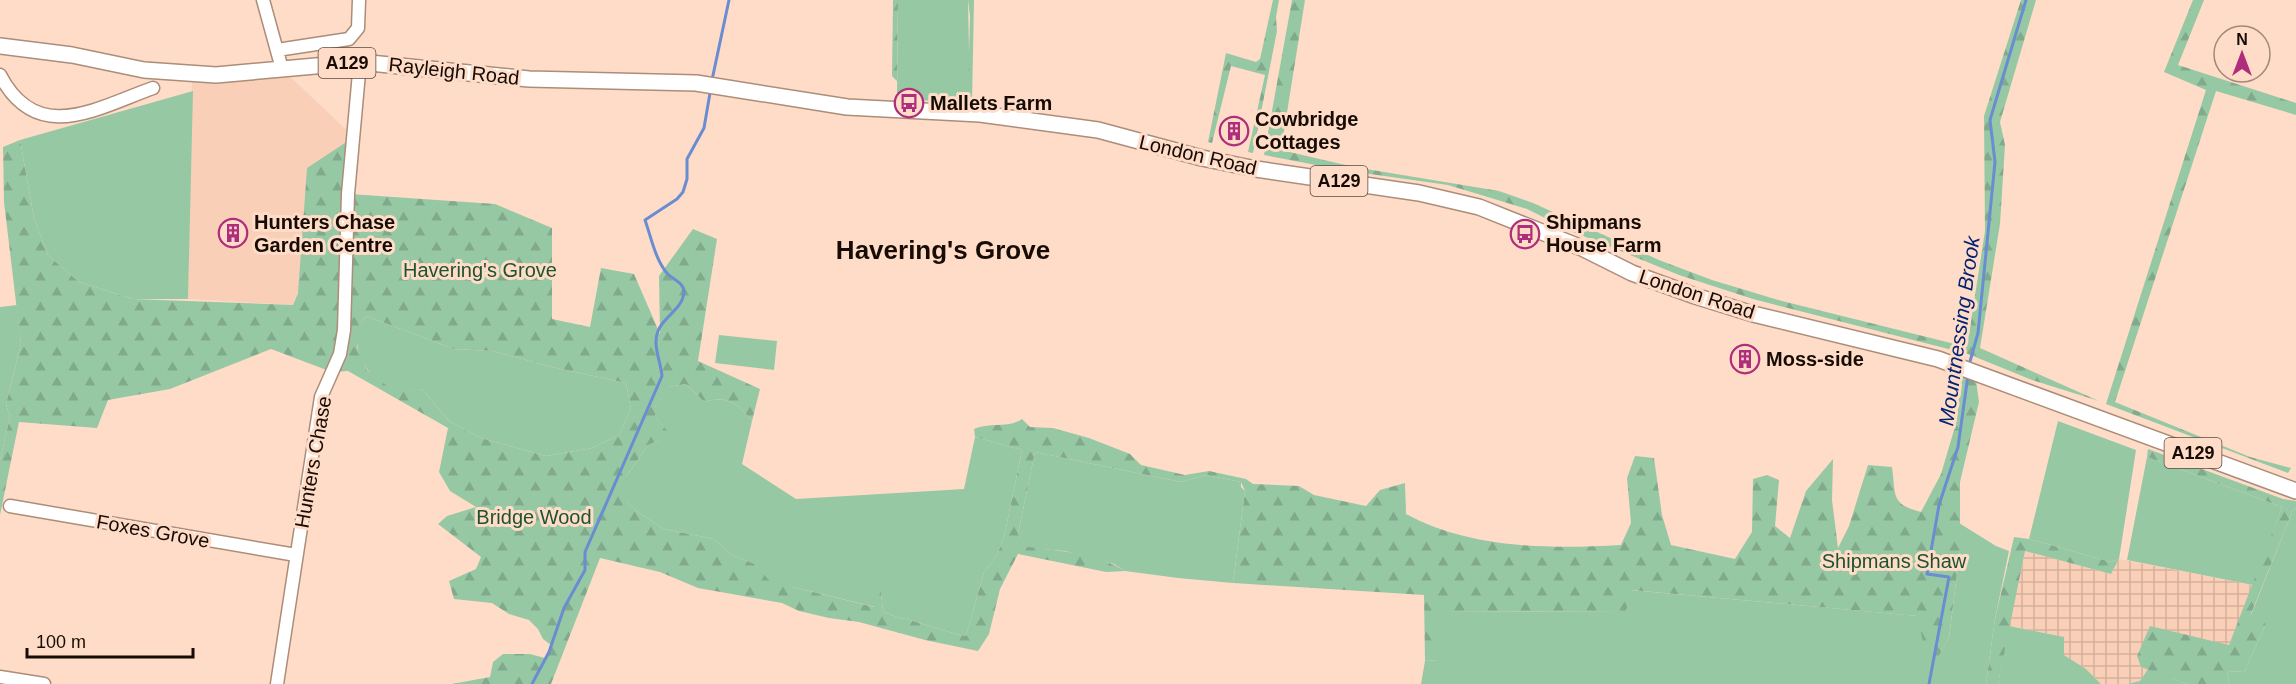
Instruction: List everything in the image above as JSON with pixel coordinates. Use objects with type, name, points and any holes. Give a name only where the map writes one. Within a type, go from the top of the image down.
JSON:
[{"type":"main road","name":"Rayleigh Road","points":[[0,46],[72,54],[144,70],[216,75],[360,62],[529,79],[696,83]]},
{"type":"main road","name":"London Road","points":[[696,83],[847,106],[980,114],[1098,130],[1202,158],[1256,169],[1460,201],[1508,217],[1582,248],[1632,273],[1695,296],[1753,314],[1938,359],[2296,491]]},
{"type":"street","points":[[263,0],[282,69]]},
{"type":"street","points":[[277,50],[349,39],[358,28],[359,0]]},
{"type":"street","name":"Hunters Chase","points":[[277,684],[321,397],[340,354],[344,330],[348,194],[360,62]]},
{"type":"street","points":[[0,75],[7,89],[23,104],[38,114],[61,118],[80,114],[153,88]]},
{"type":"street","name":"Foxes Grove","points":[[10,506],[296,555]]},
{"type":"street","points":[[0,677],[44,684]]},
{"type":"shaded area","points":[[282,69],[354,137],[293,305],[188,299],[192,74]]},
{"type":"shaded area","points":[[2025,551],[2111,574],[2119,559],[2253,585],[2229,645],[2148,633],[2137,656],[2141,667],[2148,669],[2140,681],[2127,684],[2101,684],[2086,669],[2064,655],[2064,637],[2009,626]]},
{"type":"green space","points":[[893,0],[898,0],[897,81],[892,76]]},
{"type":"green space","points":[[898,0],[968,0],[970,103],[899,99],[897,94]]},
{"type":"green space","points":[[968,0],[974,0],[972,103],[970,103],[968,92],[970,16]]},
{"type":"green space","points":[[1273,0],[1279,0],[1276,17],[1277,31],[1253,153],[1248,152],[1265,75],[1231,66],[1212,143],[1208,142],[1226,53],[1256,62],[1260,59]]},
{"type":"green space","points":[[1292,0],[1305,0],[1281,150],[1354,167],[1499,191],[1533,203],[1659,260],[1712,280],[1782,301],[1967,347],[1985,231],[1984,116],[2021,0],[2036,0],[2000,122],[2005,145],[2000,224],[1980,348],[2099,401],[2032,380],[1968,354],[1753,299],[1679,275],[1571,231],[1527,209],[1448,185],[1342,170],[1264,155]]},
{"type":"green space","points":[[2193,0],[2204,0],[2178,65],[2212,76],[2212,84],[2237,84],[2296,103],[2296,115],[2216,91],[2115,402],[2250,457],[2291,468],[2288,473],[2106,404],[2206,90],[2164,72]]},
{"type":"green space","points":[[193,91],[188,299],[133,299],[79,282],[48,255],[34,218],[20,140]]},
{"type":"green space","points":[[354,137],[350,194],[495,204],[552,228],[552,319],[590,327],[601,268],[634,274],[660,334],[659,276],[693,229],[717,239],[698,361],[760,389],[752,421],[742,409],[731,402],[719,399],[704,402],[686,384],[668,387],[655,407],[655,417],[672,436],[648,445],[626,477],[626,501],[639,513],[664,529],[714,539],[732,555],[755,564],[775,587],[793,587],[874,607],[881,591],[883,611],[893,616],[966,636],[984,572],[997,555],[1004,537],[1022,450],[975,437],[974,429],[1011,424],[1022,419],[1030,427],[1053,428],[1089,438],[1130,454],[1141,465],[1185,475],[1209,471],[1246,479],[1253,484],[1299,486],[1314,495],[1366,506],[1380,490],[1405,483],[1406,514],[1431,526],[1484,540],[1538,546],[1621,545],[1631,523],[1627,478],[1635,456],[1654,458],[1662,515],[1671,545],[1735,559],[1752,532],[1753,479],[1767,475],[1779,480],[1775,526],[1790,538],[1806,491],[1833,459],[1832,500],[1838,548],[1849,526],[1868,465],[1892,467],[1896,497],[1899,502],[1921,512],[1941,474],[1957,420],[1961,375],[1976,380],[1979,402],[1960,482],[1960,550],[1949,638],[1930,671],[1917,616],[1631,590],[1626,612],[1438,611],[1438,660],[1425,661],[1424,595],[1233,583],[1245,491],[1241,482],[1206,475],[1181,482],[1035,452],[1018,534],[1028,547],[1103,560],[1125,571],[1106,572],[1018,554],[1000,589],[989,634],[978,651],[925,640],[859,622],[799,611],[782,603],[698,588],[660,572],[600,558],[551,684],[452,684],[490,677],[493,662],[503,654],[530,654],[545,658],[551,645],[543,639],[538,629],[529,620],[509,614],[492,603],[454,599],[449,581],[476,569],[481,557],[438,524],[447,516],[476,507],[450,491],[439,472],[448,428],[348,371],[332,372],[271,349],[170,389],[108,400],[97,428],[19,422],[0,515],[0,460],[10,417],[6,404],[21,344],[4,202],[3,147],[20,140],[34,218],[48,255],[79,282],[133,299],[293,305],[298,293],[307,168]],"holes":[[[366,316],[454,349],[492,351],[626,383],[631,409],[619,435],[592,448],[546,456],[481,438],[449,421],[422,389],[404,392],[387,386],[367,370],[357,347],[359,327]]]},
{"type":"green space","points":[[17,305],[21,344],[6,404],[10,417],[0,460],[0,307]]},
{"type":"green space","points":[[366,316],[454,349],[492,351],[626,383],[631,409],[619,435],[592,448],[546,456],[481,438],[449,421],[422,389],[403,392],[383,385],[375,378],[367,369],[358,349],[358,328]]},
{"type":"green space","points":[[719,335],[777,341],[774,370],[715,363]]},
{"type":"green space","points":[[686,384],[704,402],[726,400],[742,409],[752,421],[742,464],[796,499],[964,489],[975,437],[1022,450],[1004,537],[997,555],[984,572],[966,636],[893,616],[883,611],[881,592],[875,607],[793,587],[774,587],[755,564],[732,555],[714,539],[664,529],[639,513],[626,501],[626,477],[648,445],[671,436],[655,417],[655,407],[667,387]]},
{"type":"green space","points":[[2058,421],[2136,450],[2119,559],[2111,562],[2029,539]]},
{"type":"green space","points":[[2148,449],[2283,499],[2296,501],[2296,508],[2293,510],[2251,614],[2266,624],[2244,672],[2227,671],[2229,684],[2187,684],[2141,667],[2137,656],[2150,626],[2229,645],[2282,507],[2147,457]]},
{"type":"green space","points":[[1035,452],[1181,482],[1206,475],[1241,482],[1241,487],[1245,491],[1233,583],[1125,571],[1114,564],[1065,551],[1028,548],[1018,534]]},
{"type":"green space","points":[[2147,457],[2282,507],[2253,585],[2127,560]]},
{"type":"green space","points":[[2296,508],[2296,684],[2229,684],[2227,671],[2244,672],[2266,624],[2251,615],[2293,510]]},
{"type":"green space","points":[[1959,523],[1996,546],[2009,551],[1995,619],[1986,684],[1421,684],[1425,661],[1438,660],[1438,611],[1626,612],[1630,590],[1918,616],[1930,670],[1949,638],[1960,550]]},
{"type":"green space","points":[[2014,537],[2029,539],[2111,562],[2119,559],[2111,574],[2025,551],[1998,684],[1986,684],[1995,619]]},
{"type":"green space","points":[[2009,626],[2064,637],[2064,655],[2086,669],[2101,684],[1998,684]]},
{"type":"green space","points":[[2148,669],[2187,684],[2127,684],[2140,681]]},
{"type":"waterway","points":[[712,80],[729,0]]},
{"type":"waterway","name":"Mountnessing Brook","points":[[1969,365],[1978,333],[1995,162],[1990,120],[2026,0]]},
{"type":"waterway","points":[[532,684],[549,652],[564,608],[585,570],[585,552],[662,376],[656,336],[664,321],[677,308],[684,292],[682,286],[662,266],[645,220],[677,199],[683,192],[687,179],[687,159],[704,128],[710,93]]},
{"type":"waterway","name":"Mountnessing Brook","points":[[1929,684],[1949,577],[1927,574],[1939,505],[1958,447],[1968,375]]},
{"type":"place","name":"Mallets Farm","points":[[909,103]]},
{"type":"place","name":"Cowbridge Cottages","points":[[1234,131]]},
{"type":"place","name":"Hunters Chase Garden Centre","points":[[233,233]]},
{"type":"place","name":"Shipmans House Farm","points":[[1525,234]]},
{"type":"place","name":"Moss-side","points":[[1745,359]]},
{"type":"district","name":"Havering's Grove","points":[[943,250]]},
{"type":"park label","name":"Bridge Wood","points":[[534,517]]},
{"type":"park label","name":"Shipmans Shaw","points":[[1894,561]]}]
